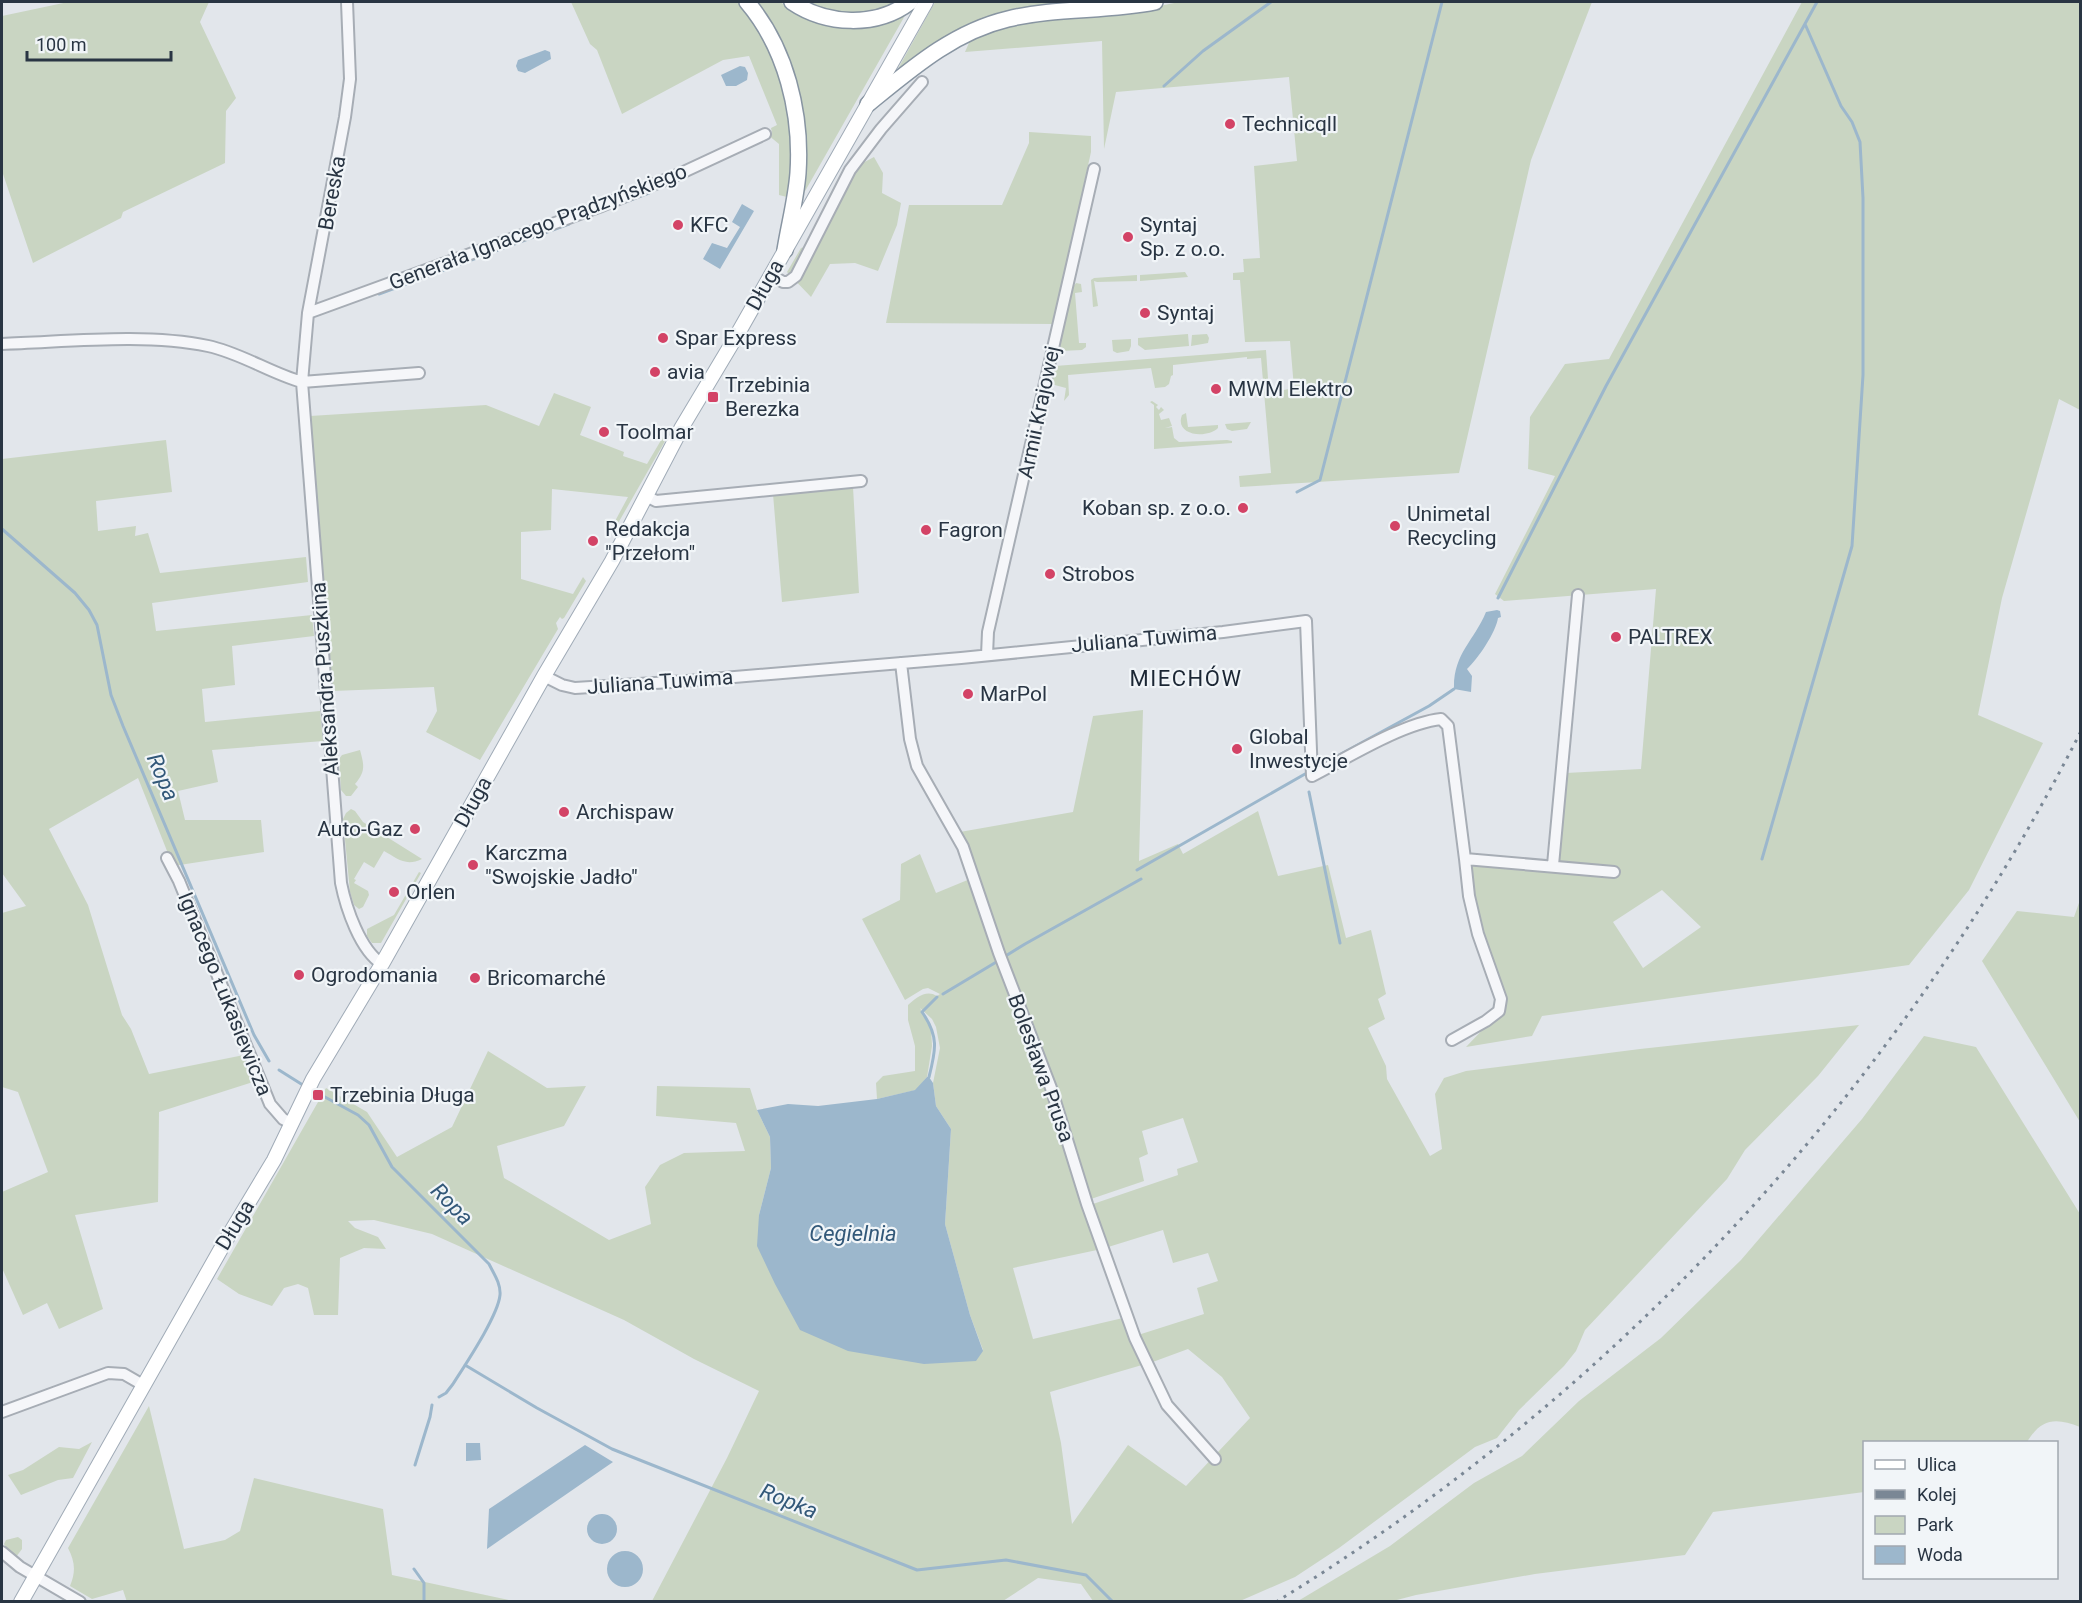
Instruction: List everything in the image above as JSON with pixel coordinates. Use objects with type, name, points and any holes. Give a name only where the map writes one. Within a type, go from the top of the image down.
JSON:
[{"type":"highway","points":[[747,2],[766,30],[778,54],[794,101],[799,148],[798,176],[785,250]]},
{"type":"highway","points":[[792,2],[822,17],[856,21],[889,13],[910,2]]},
{"type":"highway","points":[[868,104],[936,51],[982,27],[1010,18],[1042,13],[1155,2]]},
{"type":"main road","name":"Długa","points":[[21,1602],[268,1169],[313,1079],[381,964],[544,676],[608,569],[687,418],[926,2]]},
{"type":"street","name":"Bereska","points":[[302,382],[308,313],[350,79],[348,2]]},
{"type":"street","points":[[771,275],[783,282],[788,282],[796,276],[850,170],[881,129],[922,82]]},
{"type":"street","name":"Generała Ignacego Prądzyńskiego","points":[[308,313],[599,207],[677,175],[765,134]]},
{"type":"street","name":"Armii Krajowej","points":[[987,655],[988,632],[1094,169]]},
{"type":"street","points":[[2,344],[125,340],[186,343],[221,350],[302,382],[419,373]]},
{"type":"street","name":"Aleksandra Puszkina","points":[[302,382],[341,883],[346,907],[353,922],[370,955],[381,964]]},
{"type":"street","points":[[646,496],[656,501],[861,481]]},
{"type":"street","points":[[1553,865],[1578,595]]},
{"type":"street","name":"Juliana Tuwima","points":[[544,676],[567,687],[588,688],[987,655],[1223,632],[1306,621],[1312,776],[1381,740],[1428,720],[1441,719],[1448,726],[1469,896],[1478,934],[1501,999],[1499,1011],[1452,1040]]},
{"type":"street","name":"Bolesława Prusa","points":[[901,663],[910,739],[917,766],[963,847],[1006,971],[1051,1088],[1087,1204],[1135,1338],[1167,1405],[1215,1459]]},
{"type":"street","name":"Ignacego Łukasiewicza","points":[[167,858],[179,881],[270,1104],[283,1119],[291,1124]]},
{"type":"street","points":[[1465,859],[1614,872]]},
{"type":"street","points":[[2,1412],[108,1373],[124,1374],[143,1385]]},
{"type":"street","points":[[2,1552],[11,1562],[80,1602]]},
{"type":"green space","points":[[68,2],[209,2],[200,22],[236,98],[226,111],[225,163],[123,212],[121,218],[33,263],[2,171],[2,16]]},
{"type":"green space","points":[[571,2],[739,2],[767,45],[780,76],[789,109],[793,142],[791,192],[788,191],[787,197],[779,195],[779,144],[768,135],[772,133],[771,128],[777,125],[749,56],[723,60],[622,114],[597,50],[590,44]]},
{"type":"green space","points":[[752,2],[780,2],[808,19],[846,28],[858,27],[907,12],[800,200],[803,135]]},
{"type":"green space","points":[[804,2],[898,2],[873,11],[851,14],[829,11]]},
{"type":"green space","points":[[935,2],[1114,2],[1033,8],[894,76]]},
{"type":"green space","points":[[1179,2],[1592,2],[1531,160],[1459,473],[1240,487],[1239,476],[1271,473],[1261,358],[1247,359],[1247,357],[1173,365],[1173,375],[1169,384],[1155,388],[1151,368],[1068,375],[1069,395],[1064,401],[1066,388],[1051,384],[1055,366],[1266,350],[1269,393],[1294,388],[1290,341],[1245,342],[1240,280],[1233,280],[1233,273],[1244,272],[1243,259],[1260,258],[1254,166],[1297,161],[1289,77],[1116,92],[1104,149],[1102,41],[965,52],[972,36],[1014,23],[1145,9]]},
{"type":"green space","points":[[1802,2],[2080,2],[2080,410],[2059,399],[2002,598],[1978,715],[2043,743],[1969,890],[1909,965],[1542,1016],[1532,1036],[1466,1047],[1488,1024],[1504,1014],[1502,993],[1479,925],[1470,864],[1555,870],[1566,773],[1641,769],[1656,589],[1504,601],[1495,594],[1555,476],[1528,469],[1530,417],[1565,364],[1609,359]],"holes":[[[1662,890],[1701,927],[1643,968],[1613,922]]]},
{"type":"green space","points":[[1029,132],[1091,136],[1091,152],[1053,324],[886,323],[909,205],[1002,205],[1029,143]]},
{"type":"green space","points":[[874,157],[883,173],[882,193],[901,203],[897,225],[878,271],[855,263],[830,264],[811,297],[787,272],[801,248],[817,244],[857,166]]},
{"type":"green space","points":[[1185,272],[1188,277],[1140,281],[1140,275]]},
{"type":"green space","points":[[1137,275],[1137,281],[1094,281],[1098,306],[1093,307],[1091,280]]},
{"type":"green space","points":[[1076,283],[1081,284],[1082,292],[1075,293],[1079,343],[1086,343],[1086,347],[1082,350],[1060,351],[1072,288]]},
{"type":"green space","points":[[1188,334],[1189,346],[1145,350],[1138,345],[1138,338]]},
{"type":"green space","points":[[1207,334],[1208,343],[1191,346],[1192,335]]},
{"type":"green space","points":[[1131,339],[1129,351],[1117,353],[1113,351],[1112,340]]},
{"type":"green space","points":[[554,393],[591,407],[580,435],[624,452],[623,456],[647,464],[667,430],[672,429],[617,525],[614,523],[628,497],[552,489],[551,530],[521,532],[521,579],[573,594],[583,577],[586,581],[564,618],[560,617],[556,623],[558,629],[480,760],[426,732],[437,711],[434,687],[333,691],[310,416],[486,405],[539,426]]},
{"type":"green space","points":[[1150,402],[1158,405],[1156,407],[1159,410],[1161,407],[1164,410],[1159,414],[1161,420],[1169,418],[1172,426],[1165,428],[1172,427],[1174,438],[1179,442],[1227,440],[1232,443],[1154,449],[1154,405]]},
{"type":"green space","points":[[1186,413],[1188,427],[1218,425],[1218,428],[1207,434],[1193,434],[1183,427],[1181,422],[1182,415]]},
{"type":"green space","points":[[1251,422],[1247,429],[1232,431],[1227,429],[1225,424]]},
{"type":"green space","points":[[166,440],[172,492],[96,501],[98,531],[136,526],[135,536],[148,533],[160,573],[306,557],[308,582],[152,603],[156,631],[312,615],[314,636],[232,646],[235,685],[202,689],[205,722],[320,711],[323,741],[212,750],[218,782],[178,791],[185,820],[261,820],[264,852],[173,866],[138,778],[49,829],[88,905],[122,1015],[131,1029],[149,1074],[244,1055],[253,1082],[159,1112],[158,1202],[75,1215],[103,1309],[59,1329],[47,1303],[23,1315],[2,1268],[2,1192],[48,1172],[18,1092],[2,1087],[2,913],[26,906],[2,873],[2,459]]},
{"type":"green space","points":[[853,487],[859,593],[782,602],[773,494]]},
{"type":"green space","points":[[1143,710],[1139,861],[1178,844],[1183,854],[1258,811],[1278,876],[1328,865],[1346,938],[1371,930],[1386,994],[1378,999],[1385,1019],[1368,1028],[1386,1066],[1387,1079],[1430,1156],[1442,1149],[1435,1094],[1444,1078],[1466,1071],[1859,1025],[1818,1076],[1745,1150],[1727,1179],[1585,1330],[1576,1351],[1564,1366],[1519,1410],[1497,1438],[1475,1447],[1339,1548],[1295,1577],[1240,1601],[1093,1601],[1081,1584],[1038,1578],[1003,1601],[652,1601],[727,1458],[759,1391],[694,1359],[624,1320],[432,1234],[374,1220],[348,1221],[355,1228],[378,1237],[386,1249],[364,1248],[340,1258],[338,1315],[314,1315],[308,1288],[298,1284],[284,1288],[272,1306],[239,1294],[217,1279],[326,1088],[367,1112],[397,1157],[452,1127],[488,1051],[547,1088],[586,1086],[564,1126],[497,1146],[504,1178],[609,1240],[651,1224],[645,1187],[660,1165],[684,1153],[745,1151],[736,1123],[656,1116],[657,1086],[750,1088],[757,1110],[770,1137],[771,1168],[759,1215],[983,1350],[970,1315],[945,1224],[951,1129],[936,1106],[933,1083],[940,1048],[936,1027],[932,1019],[920,1008],[931,1028],[932,1046],[927,1077],[916,1090],[877,1099],[876,1083],[883,1076],[915,1071],[915,1046],[908,1020],[908,1005],[925,994],[937,996],[940,994],[928,988],[905,1000],[862,919],[900,900],[901,864],[920,854],[936,893],[970,879],[960,832],[1073,812],[1093,716]],"holes":[[[1055,1117],[1088,1200],[1144,1181],[1139,1158],[1148,1154],[1142,1131],[1183,1118],[1198,1162],[1177,1169],[1178,1175],[1091,1206],[1105,1248],[1163,1230],[1173,1263],[1208,1253],[1218,1281],[1197,1288],[1204,1314],[1138,1335],[1150,1363],[1188,1349],[1222,1377],[1250,1418],[1186,1486],[1128,1445],[1072,1524],[1061,1443],[1050,1392],[1142,1365],[1123,1318],[1033,1339],[1013,1268],[1097,1250]]]},
{"type":"green space","points":[[360,750],[363,768],[355,784],[358,787],[351,796],[346,796],[341,790],[339,759],[342,755]]},
{"type":"green space","points":[[351,809],[363,822],[422,859],[406,862],[384,851],[374,868],[364,862],[354,883],[368,891],[369,895],[363,907],[359,909],[354,905],[350,892],[343,819]]},
{"type":"green space","points":[[419,872],[421,873],[381,943],[372,943],[367,936],[367,929],[394,915]]},
{"type":"green space","points":[[2080,900],[2080,1122],[1982,961],[2017,911],[2074,917]]},
{"type":"green space","points":[[1924,1036],[1976,1047],[2080,1214],[2080,1427],[2063,1422],[2049,1422],[2032,1434],[2028,1441],[1863,1441],[1863,1492],[1713,1512],[1685,1555],[1535,1574],[1393,1601],[1298,1601],[1390,1546],[1474,1483],[1522,1456],[1579,1401],[1661,1338],[1741,1260],[1862,1119]]},
{"type":"green space","points":[[149,1406],[184,1549],[225,1540],[240,1531],[254,1478],[383,1509],[392,1575],[513,1601],[127,1602],[123,1590],[92,1599],[70,1586],[74,1567],[68,1548]]},
{"type":"green space","points":[[92,1442],[73,1478],[58,1480],[21,1495],[8,1475],[23,1470],[59,1447],[79,1449]]},
{"type":"green space","points":[[18,1537],[22,1540],[22,1549],[16,1557],[4,1544],[6,1540]]},
{"type":"water","points":[[545,50],[550,52],[551,59],[525,73],[518,71],[516,66],[518,60]]},
{"type":"water","points":[[740,66],[745,67],[748,73],[747,80],[736,86],[726,86],[721,75]]},
{"type":"water","points":[[742,204],[754,211],[720,269],[703,259],[712,243],[727,248],[740,227],[732,222]]},
{"type":"water","points":[[1500,611],[1501,617],[1498,618],[1486,645],[1467,669],[1472,676],[1471,692],[1454,689],[1457,666],[1465,648],[1486,612]]},
{"type":"water","name":"Cegielnia","points":[[927,1077],[933,1083],[936,1106],[951,1129],[945,1224],[970,1315],[983,1351],[976,1361],[924,1364],[848,1351],[800,1330],[757,1246],[759,1215],[771,1168],[770,1137],[757,1110],[788,1104],[818,1106],[877,1099],[915,1090]]},
{"type":"water","points":[[466,1443],[480,1443],[481,1460],[466,1461]]},
{"type":"water","points":[[585,1445],[613,1462],[487,1549],[489,1509]]},
{"type":"water","points":[[602,1514],[613,1518],[617,1529],[613,1540],[602,1544],[591,1540],[587,1529],[591,1518]]},
{"type":"water","points":[[625,1551],[638,1556],[643,1569],[638,1582],[625,1587],[612,1582],[607,1569],[612,1556]]},
{"type":"waterway","points":[[1164,86],[1203,51],[1271,2]]},
{"type":"waterway","points":[[1297,492],[1320,480],[1442,2]]},
{"type":"waterway","points":[[1498,598],[1606,386],[1817,2]]},
{"type":"waterway","points":[[1762,859],[1852,546],[1863,375],[1863,198],[1860,142],[1852,122],[1841,106],[1805,24]]},
{"type":"waterway","points":[[625,202],[649,193]]},
{"type":"waterway","points":[[379,294],[569,224]]},
{"type":"waterway","name":"Ropa","points":[[2,529],[75,593],[89,610],[97,625],[111,695],[123,726],[254,1035],[269,1061]]},
{"type":"waterway","points":[[1319,766],[1429,706],[1454,689]]},
{"type":"waterway","points":[[1137,870],[1305,774]]},
{"type":"waterway","points":[[1309,792],[1340,943]]},
{"type":"waterway","points":[[1004,957],[1141,879]]},
{"type":"waterway","points":[[943,994],[998,961]]},
{"type":"waterway","points":[[929,1077],[935,1043],[931,1028],[922,1012],[937,997]]},
{"type":"waterway","name":"Ropa","points":[[279,1070],[306,1087]]},
{"type":"waterway","name":"Ropa","points":[[312,1090],[358,1115],[369,1125],[392,1167],[489,1264],[497,1279],[500,1295],[494,1315],[453,1384],[446,1393],[439,1397]]},
{"type":"waterway","name":"Ropka","points":[[465,1365],[612,1449],[917,1570],[1006,1560],[1086,1575],[1113,1602]]},
{"type":"waterway","name":"Ropa","points":[[415,1465],[432,1405]]},
{"type":"waterway","name":"Ropa","points":[[414,1569],[424,1583],[424,1602]]},
{"type":"railway","points":[[1276,1602],[1401,1519],[1520,1428],[1633,1329],[1738,1222],[1836,1109],[1926,989],[2007,864],[2080,733]]},
{"type":"place","name":"Technicqll","points":[[1230,124]]},
{"type":"place","name":"KFC","points":[[678,225]]},
{"type":"place","name":"Syntaj Sp. z o.o.","points":[[1128,237]]},
{"type":"place","name":"Syntaj","points":[[1145,313]]},
{"type":"place","name":"Spar Express","points":[[663,338]]},
{"type":"place","name":"avia","points":[[655,372]]},
{"type":"place","name":"MWM Elektro","points":[[1216,389]]},
{"type":"place","name":"Trzebinia Berezka","points":[[713,397]]},
{"type":"place","name":"Toolmar","points":[[604,432]]},
{"type":"place","name":"Koban sp. z o.o.","points":[[1243,508]]},
{"type":"place","name":"Unimetal Recycling","points":[[1395,526]]},
{"type":"place","name":"Fagron","points":[[926,530]]},
{"type":"place","name":"Redakcja \"Przełom\"","points":[[593,541]]},
{"type":"place","name":"Strobos","points":[[1050,574]]},
{"type":"place","name":"PALTREX","points":[[1616,637]]},
{"type":"place","name":"MarPol","points":[[968,694]]},
{"type":"place","name":"Global Inwestycje","points":[[1237,749]]},
{"type":"place","name":"Archispaw","points":[[564,812]]},
{"type":"place","name":"Auto-Gaz","points":[[415,829]]},
{"type":"place","name":"Karczma \"Swojskie Jadło\"","points":[[473,865]]},
{"type":"place","name":"Orlen","points":[[394,892]]},
{"type":"place","name":"Ogrodomania","points":[[299,975]]},
{"type":"place","name":"Bricomarché","points":[[475,978]]},
{"type":"place","name":"Trzebinia Długa","points":[[318,1095]]},
{"type":"district","name":"MIECHÓW","points":[[1186,678]]}]
